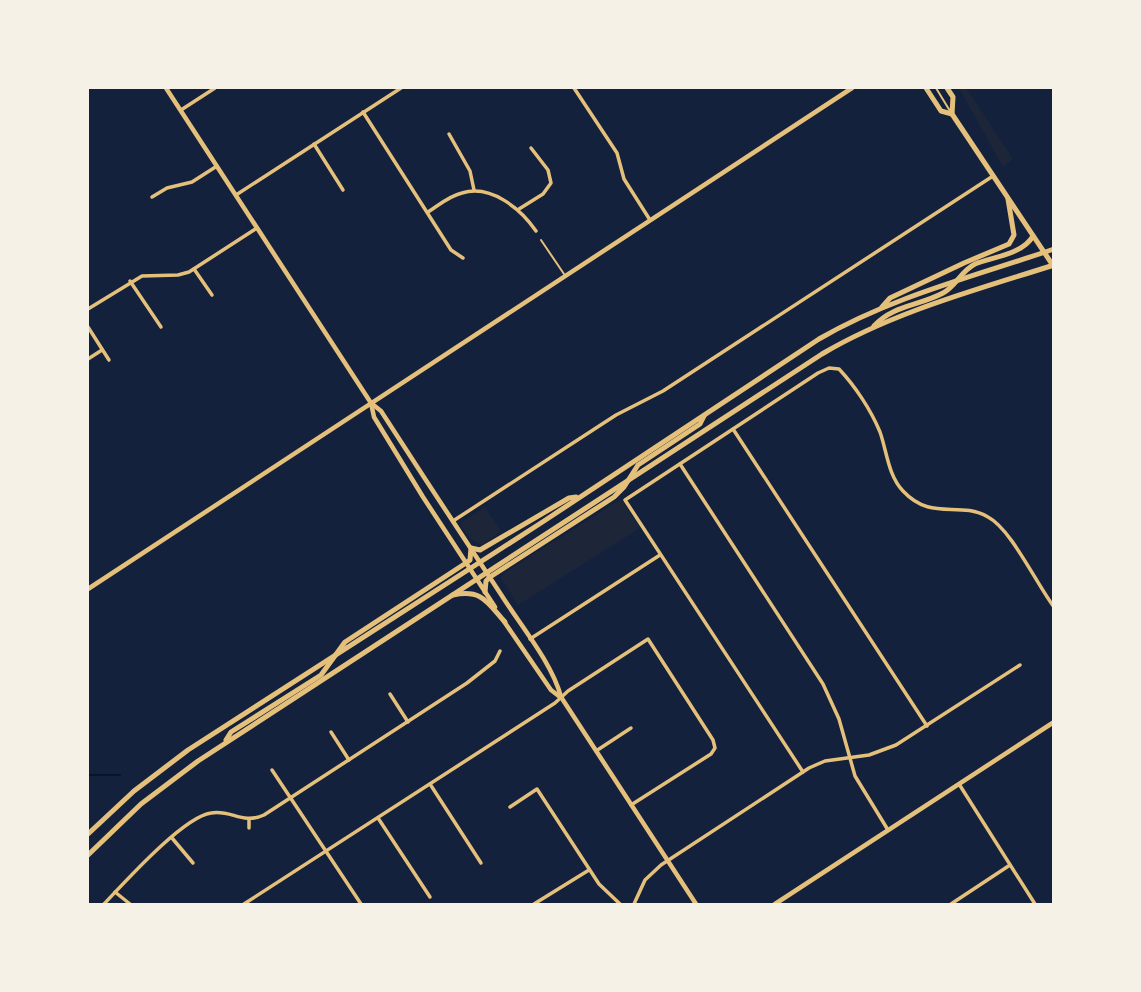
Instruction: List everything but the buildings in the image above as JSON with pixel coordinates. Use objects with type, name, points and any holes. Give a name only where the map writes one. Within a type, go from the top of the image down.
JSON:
[{"type":"main road","points":[[166,88],[371,403],[381,411],[488,574],[558,685],[561,697],[696,905]]},
{"type":"main road","points":[[88,589],[852,88]]},
{"type":"main road","points":[[926,88],[941,111],[952,114]]},
{"type":"main road","points":[[88,855],[160,788],[225,743],[822,354],[872,328],[907,314],[1053,266],[952,114],[953,97],[947,88]]},
{"type":"main road","points":[[880,309],[890,298],[1009,244],[1014,235],[1008,199]]},
{"type":"main road","points":[[872,328],[884,314],[940,295],[972,266],[1019,248],[1034,236]]},
{"type":"main road","points":[[225,743],[231,733],[321,675],[345,642],[468,566],[480,562],[819,339],[880,309],[1054,249]]},
{"type":"main road","points":[[371,403],[374,416],[468,566],[551,690],[561,697]]},
{"type":"main road","points":[[629,478],[638,465],[700,424],[706,413]]},
{"type":"main road","points":[[471,548],[481,550],[569,498],[580,497]]},
{"type":"main road","points":[[468,566],[472,556],[471,548]]},
{"type":"main road","points":[[485,592],[488,574]]},
{"type":"main road","points":[[450,596],[467,593],[481,596],[505,622]]},
{"type":"main road","points":[[88,834],[134,791],[178,757],[332,659]]},
{"type":"main road","points":[[775,905],[1054,722]]},
{"type":"street","points":[[181,110],[215,88]]},
{"type":"street","points":[[236,195],[401,88]]},
{"type":"street","points":[[574,88],[617,153],[624,179],[650,220]]},
{"type":"street","points":[[363,112],[451,250],[463,258]]},
{"type":"street","points":[[449,134],[470,171],[474,190]]},
{"type":"street","points":[[314,144],[342,190]]},
{"type":"street","points":[[519,209],[546,192],[551,183],[550,173],[531,148]]},
{"type":"street","points":[[152,197],[171,186],[192,182],[218,166]]},
{"type":"street","points":[[453,521],[616,415],[663,391],[993,176]]},
{"type":"street","points":[[428,212],[452,197],[474,190],[489,194],[519,209],[536,231]]},
{"type":"street","points":[[88,309],[130,281],[146,275],[178,275],[194,269],[257,228]]},
{"type":"street","points":[[194,269],[212,295]]},
{"type":"street","points":[[130,281],[161,327]]},
{"type":"street","points":[[88,327],[109,360]]},
{"type":"street","points":[[88,359],[102,350]]},
{"type":"street","points":[[803,772],[625,500],[733,429],[829,368],[839,369],[874,419],[892,474],[904,492],[932,509],[971,511],[995,521],[1007,533],[1054,607]]},
{"type":"street","points":[[733,429],[927,726]]},
{"type":"street","points":[[680,464],[823,684],[839,719],[860,787],[888,831]]},
{"type":"street","points":[[530,639],[661,554]]},
{"type":"street","points":[[244,905],[648,639],[713,740],[715,748],[711,754],[631,805]]},
{"type":"street","points":[[104,905],[197,817],[220,812],[249,819],[264,815],[475,678],[495,661],[500,651]]},
{"type":"street","points":[[634,905],[647,877],[667,860],[803,772],[822,762],[890,748],[1020,665]]},
{"type":"street","points":[[390,694],[408,722]]},
{"type":"street","points":[[596,751],[631,728]]},
{"type":"street","points":[[331,732],[349,760]]},
{"type":"street","points":[[272,770],[360,904]]},
{"type":"street","points":[[430,784],[481,863]]},
{"type":"street","points":[[959,785],[1035,905]]},
{"type":"street","points":[[510,807],[537,789],[599,884],[620,905]]},
{"type":"street","points":[[378,818],[430,897]]},
{"type":"street","points":[[249,819],[249,828]]},
{"type":"street","points":[[172,838],[193,863]]},
{"type":"street","points":[[951,905],[1011,865]]},
{"type":"street","points":[[534,905],[589,870]]},
{"type":"street","points":[[116,892],[130,905]]},
{"type":"lane","points":[[936,88],[952,114]]},
{"type":"lane","points":[[541,240],[565,275]]},
{"type":"shaded area","points":[[959,88],[966,88],[1013,159],[1003,167]]},
{"type":"shaded area","points":[[621,499],[640,528],[518,605],[501,578],[503,574]]},
{"type":"shaded area","points":[[485,507],[501,531],[482,545],[471,539],[461,526],[462,522]]},
{"type":"waterway","points":[[88,775],[120,775]]}]
